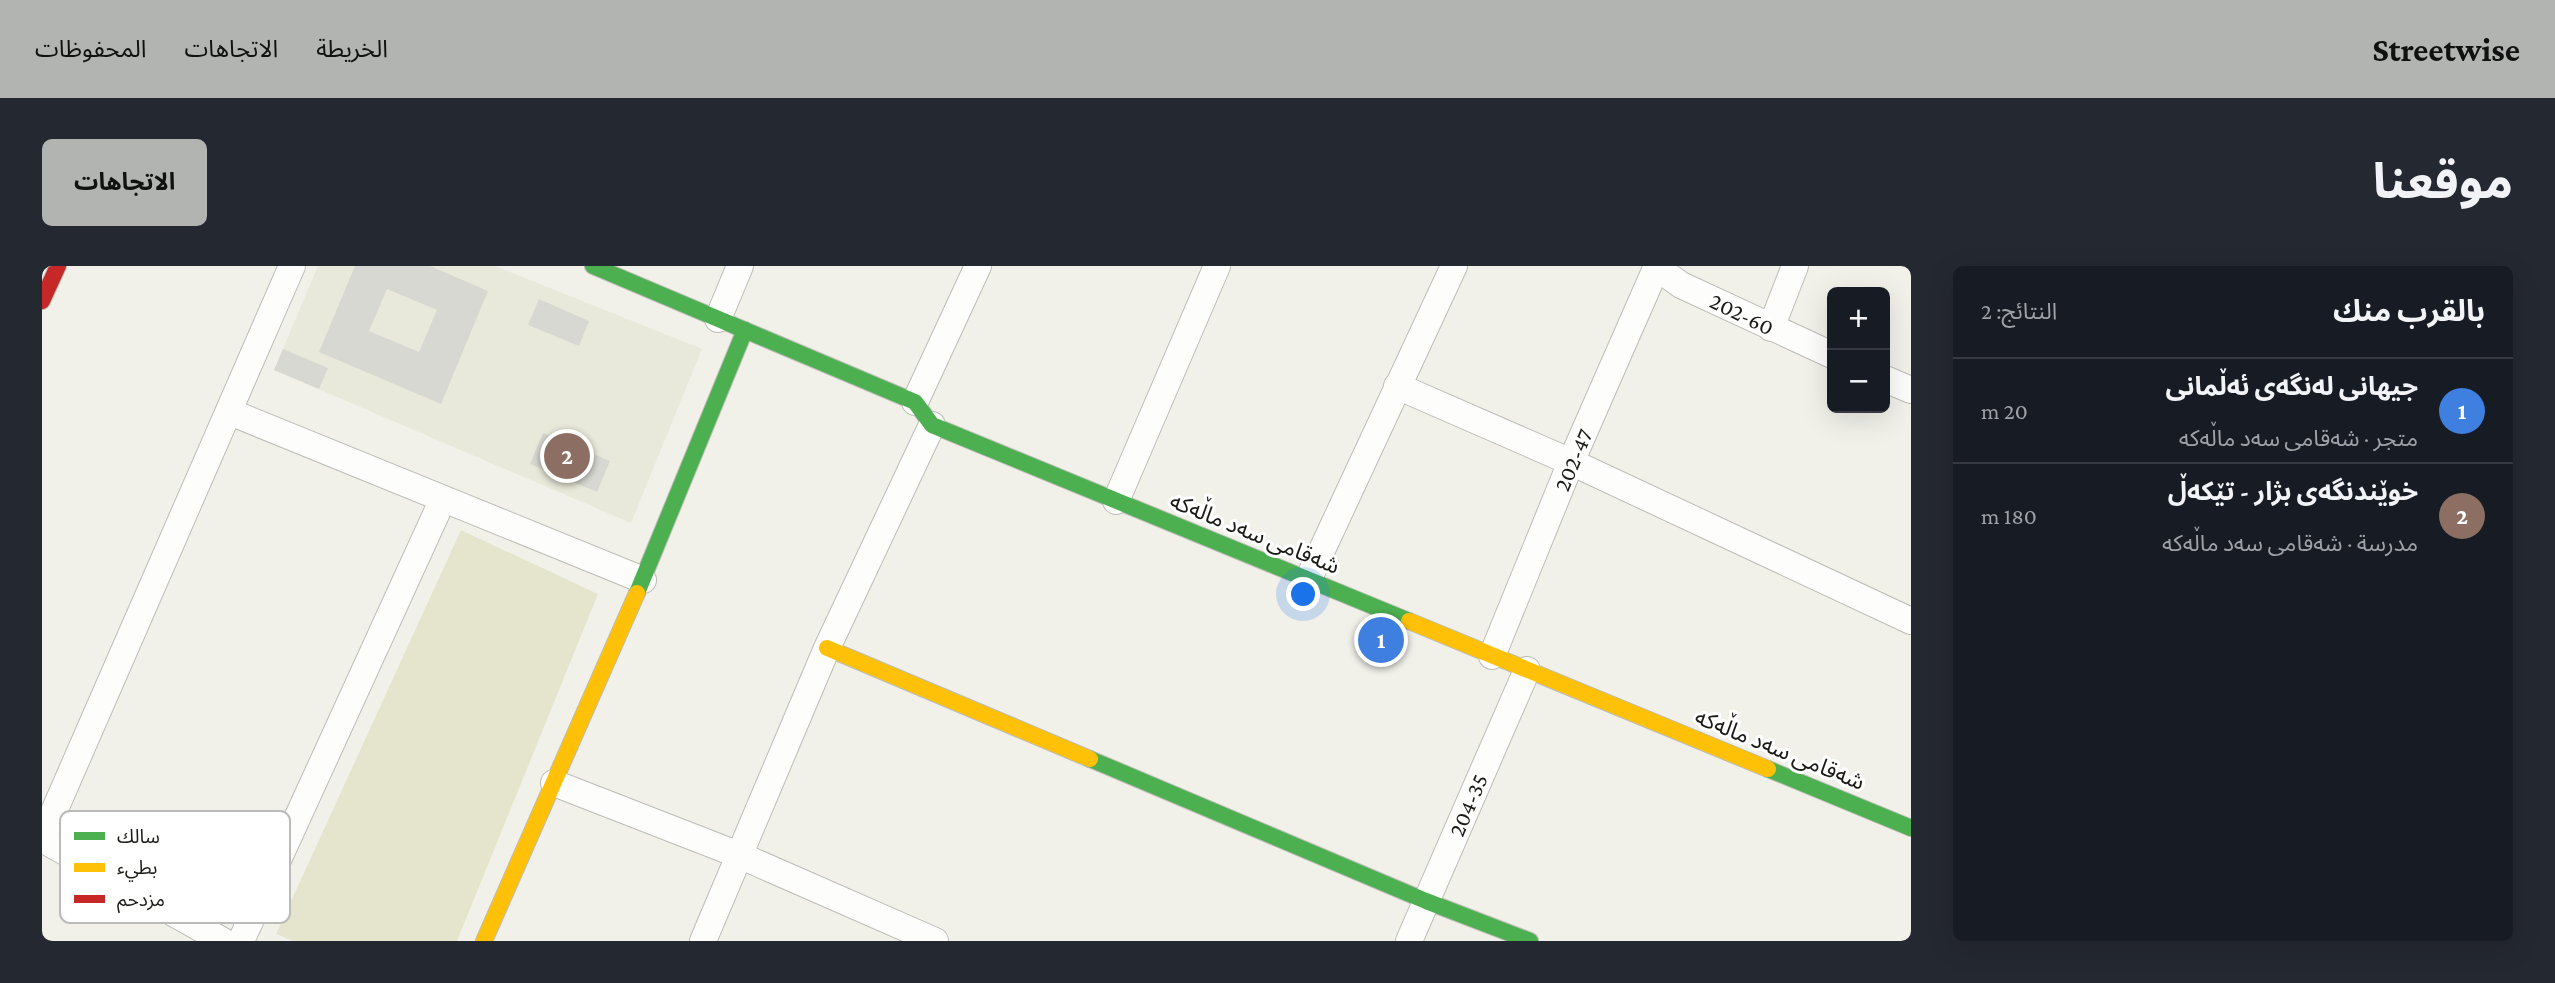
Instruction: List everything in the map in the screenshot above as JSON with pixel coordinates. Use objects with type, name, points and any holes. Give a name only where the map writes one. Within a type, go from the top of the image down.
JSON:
[{"type":"street","points":[[42,301],[58,266]]},
{"type":"street","points":[[60,849],[42,839],[292,266]]},
{"type":"street","points":[[593,266],[915,402],[932,425],[827,648],[703,941]]},
{"type":"street","points":[[718,319],[740,266]]},
{"type":"street","points":[[915,402],[978,266]]},
{"type":"street","points":[[1116,501],[1217,266]]},
{"type":"street","points":[[1308,579],[1454,266]]},
{"type":"street","points":[[1771,328],[1795,266]]},
{"type":"street","name":"202-60","points":[[1656,267],[1681,285],[1827,353]]},
{"type":"street","name":"202-47","points":[[1492,656],[1571,462],[1656,267]]},
{"type":"street","points":[[484,941],[643,580],[744,330]]},
{"type":"street","points":[[1890,381],[1911,390]]},
{"type":"street","points":[[1396,386],[1571,462],[1911,621]]},
{"type":"street","points":[[230,412],[643,580]]},
{"type":"street","name":"شەقامی سەد ماڵەکە","points":[[932,425],[1911,828]]},
{"type":"street","points":[[290,834],[443,499]]},
{"type":"street","points":[[827,648],[1426,901],[1530,941]]},
{"type":"street","name":"204-35","points":[[1409,941],[1527,670]]},
{"type":"street","points":[[554,783],[739,855],[935,941]]},
{"type":"street","points":[[191,923],[223,941]]},
{"type":"street","points":[[241,941],[249,923]]},
{"type":"shaded area","points":[[318,266],[495,266],[702,349],[631,523],[274,370]]},
{"type":"green space","points":[[461,530],[598,594],[457,941],[293,941],[276,934],[281,923],[290,923],[290,903]]},
{"type":"building","points":[[355,266],[430,266],[488,291],[441,404],[319,352]],"holes":[[[387,289],[437,310],[419,352],[369,331]]]},
{"type":"building","points":[[539,299],[589,321],[579,346],[528,325]]},
{"type":"building","points":[[283,349],[328,368],[319,389],[274,370]]},
{"type":"building","points":[[543,433],[610,461],[597,492],[530,464]]},
{"type":"traffic: fast","points":[[593,266],[915,402],[932,425],[1409,621]]},
{"type":"traffic: fast","points":[[637,593],[745,330]]},
{"type":"traffic: fast","points":[[1090,759],[1426,901],[1530,941]]},
{"type":"traffic: fast","points":[[1768,769],[1911,828]]},
{"type":"traffic: slow","points":[[484,941],[637,593]]},
{"type":"traffic: slow","points":[[1409,621],[1768,769]]},
{"type":"traffic: slow","points":[[827,648],[1090,759]]},
{"type":"traffic: jam","points":[[42,301],[58,266]]},
{"type":"place","name":"خوێندنگەی بژار - تێکەڵ","points":[[567,456]]},
{"type":"place","name":"جیهانی لەنگەی ئەڵمانی","points":[[1381,640]]}]
